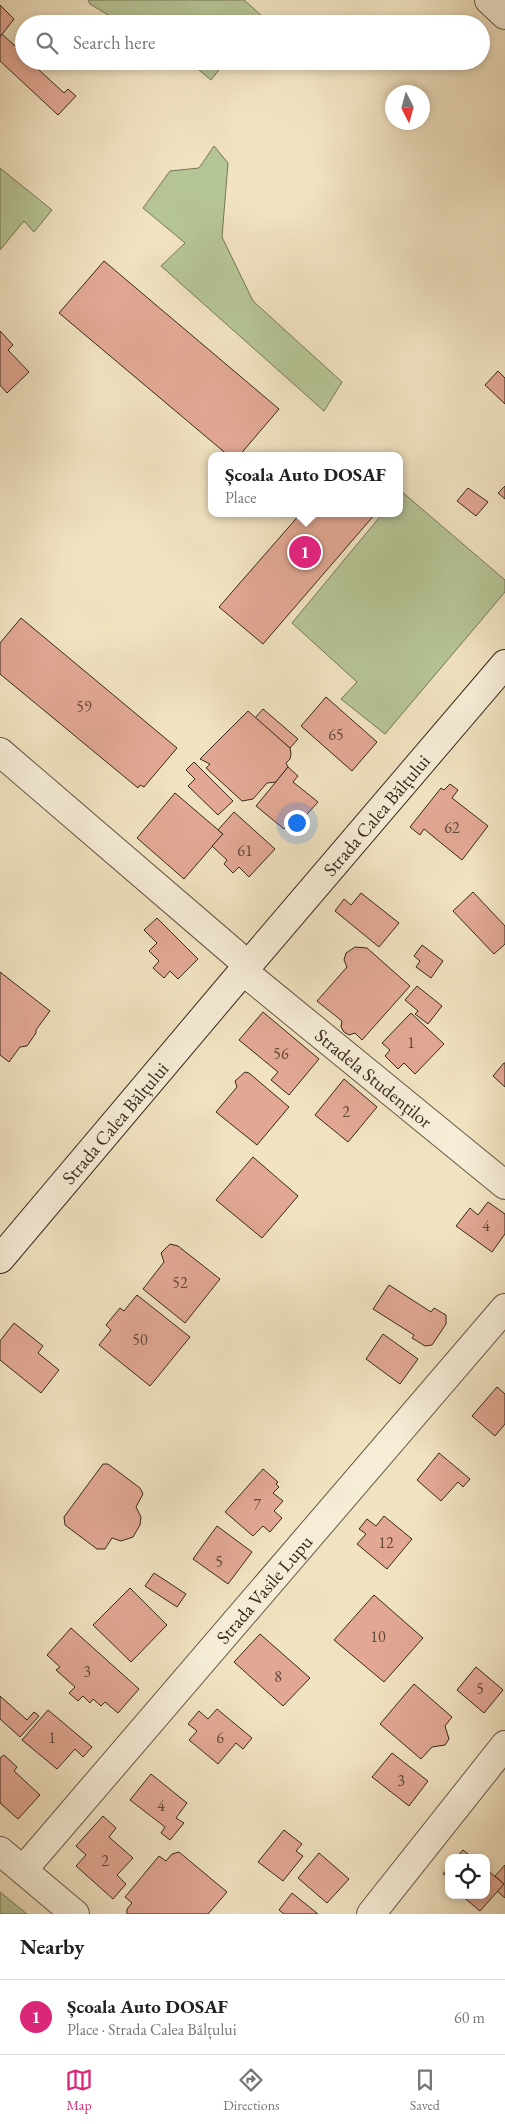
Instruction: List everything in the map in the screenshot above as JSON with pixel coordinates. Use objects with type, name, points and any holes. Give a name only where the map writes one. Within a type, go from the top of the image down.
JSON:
[{"type":"street","points":[[489,0],[505,15]]},
{"type":"street","name":"Strada Calea Bălțului","points":[[0,1259],[245,968],[505,664]]},
{"type":"street","points":[[0,752],[245,968]]},
{"type":"street","name":"Stradela Studenților","points":[[245,968],[505,1186]]},
{"type":"street","name":"Strada Vasile Lupu","points":[[23,1870],[505,1308]]},
{"type":"street","points":[[371,1914],[505,1745]]},
{"type":"street","points":[[0,1851],[76,1914]]},
{"type":"green space","points":[[88,0],[244,0],[261,15],[108,15],[90,4]]},
{"type":"green space","points":[[199,70],[219,70],[211,80]]},
{"type":"green space","points":[[214,146],[228,163],[222,237],[253,301],[342,382],[324,411],[161,266],[185,243],[143,208],[170,171],[199,168]]},
{"type":"green space","points":[[0,168],[52,210],[34,232],[24,221],[0,250]]},
{"type":"green space","points":[[403,493],[505,580],[505,592],[385,734],[341,699],[357,682],[292,623],[380,517],[403,517]]},
{"type":"green space","points":[[0,1892],[27,1914],[0,1914]]},
{"type":"building","points":[[0,5],[14,19],[0,37]]},
{"type":"building","points":[[2,34],[15,46],[15,70],[39,70],[64,93],[68,89],[76,96],[58,115],[0,61],[0,37]]},
{"type":"building","points":[[104,261],[279,409],[242,452],[224,452],[59,313]]},
{"type":"building","points":[[0,331],[13,345],[8,350],[29,372],[7,393],[0,385]]},
{"type":"building","points":[[498,371],[505,378],[505,404],[485,385]]},
{"type":"building","points":[[505,486],[505,499],[498,493]]},
{"type":"building","points":[[468,488],[488,502],[476,516],[457,501]]},
{"type":"building","points":[[298,517],[373,517],[263,644],[219,607]]},
{"type":"building","points":[[21,618],[177,748],[144,787],[140,785],[138,788],[0,674],[0,643]]},
{"type":"building","points":[[326,697],[377,742],[352,771],[301,726]]},
{"type":"building","points":[[263,709],[298,739],[290,748],[255,718]]},
{"type":"building","points":[[248,711],[290,748],[291,754],[290,759],[286,763],[288,767],[276,782],[267,783],[253,799],[242,801],[206,768],[210,764],[200,759]]},
{"type":"building","points":[[194,762],[233,801],[218,815],[188,786],[195,779],[186,770]]},
{"type":"building","points":[[288,767],[298,776],[293,782],[318,802],[299,823],[293,818],[284,829],[256,806]]},
{"type":"building","points":[[450,784],[458,790],[452,798],[488,826],[462,860],[424,829],[420,835],[410,827],[441,788],[444,790]]},
{"type":"building","points":[[175,793],[223,834],[184,879],[137,838]]},
{"type":"building","points":[[234,812],[275,849],[249,877],[239,867],[233,873],[224,864],[227,860],[212,846],[223,834],[218,830]]},
{"type":"building","points":[[473,892],[505,926],[505,944],[494,954],[453,911]]},
{"type":"building","points":[[361,893],[399,923],[379,947],[335,911],[344,899],[351,905]]},
{"type":"building","points":[[157,918],[198,959],[178,979],[170,971],[164,978],[153,968],[159,961],[149,951],[157,943],[144,930]]},
{"type":"building","points":[[422,945],[443,961],[431,978],[416,967],[420,961],[414,956]]},
{"type":"building","points":[[355,947],[367,948],[410,986],[362,1040],[355,1033],[349,1035],[344,1032],[341,1027],[342,1021],[317,1001],[347,967],[344,960],[346,953]]},
{"type":"building","points":[[0,972],[50,1011],[27,1046],[20,1047],[9,1062],[0,1055]]},
{"type":"building","points":[[417,986],[442,1006],[428,1024],[415,1014],[418,1011],[405,1000]]},
{"type":"building","points":[[263,1012],[319,1059],[289,1095],[271,1080],[278,1072],[239,1040]]},
{"type":"building","points":[[411,1013],[444,1044],[415,1074],[404,1063],[398,1069],[385,1056],[390,1050],[382,1043]]},
{"type":"building","points":[[505,1063],[505,1087],[493,1076]]},
{"type":"building","points":[[245,1072],[249,1073],[289,1107],[257,1145],[216,1112],[237,1087],[235,1081]]},
{"type":"building","points":[[344,1079],[377,1107],[348,1142],[315,1115]]},
{"type":"building","points":[[253,1157],[298,1196],[262,1238],[216,1200]]},
{"type":"building","points":[[488,1202],[505,1214],[505,1234],[492,1252],[456,1226],[470,1208],[478,1215]]},
{"type":"building","points":[[170,1244],[178,1246],[220,1279],[185,1323],[143,1289],[164,1262],[161,1253]]},
{"type":"building","points":[[389,1285],[431,1312],[434,1308],[446,1315],[446,1324],[432,1345],[425,1346],[412,1338],[414,1335],[373,1309]]},
{"type":"building","points":[[137,1295],[190,1337],[150,1386],[99,1345],[111,1330],[106,1325],[120,1308],[124,1311]]},
{"type":"building","points":[[14,1323],[43,1346],[38,1353],[59,1370],[41,1393],[0,1360],[0,1341]]},
{"type":"building","points":[[383,1334],[418,1359],[400,1384],[366,1359]]},
{"type":"building","points":[[497,1387],[505,1394],[505,1424],[495,1436],[472,1416]]},
{"type":"building","points":[[439,1453],[470,1479],[463,1487],[458,1482],[441,1501],[417,1480]]},
{"type":"building","points":[[103,1464],[108,1464],[140,1488],[143,1494],[136,1507],[141,1517],[140,1525],[133,1537],[121,1541],[112,1538],[105,1549],[97,1549],[65,1525],[64,1517]]},
{"type":"building","points":[[263,1469],[278,1482],[276,1484],[279,1487],[273,1493],[283,1501],[274,1511],[282,1518],[270,1532],[263,1526],[253,1536],[225,1512]]},
{"type":"building","points":[[384,1516],[412,1539],[387,1569],[357,1544],[366,1534],[359,1529],[367,1519],[376,1526]]},
{"type":"building","points":[[217,1526],[252,1552],[228,1584],[193,1559]]},
{"type":"building","points":[[154,1573],[186,1594],[177,1607],[145,1586]]},
{"type":"building","points":[[130,1588],[167,1625],[131,1662],[93,1625]]},
{"type":"building","points":[[374,1595],[423,1638],[384,1682],[334,1640]]},
{"type":"building","points":[[71,1628],[139,1689],[118,1713],[105,1702],[101,1706],[93,1699],[90,1703],[83,1696],[78,1701],[69,1693],[75,1687],[56,1670],[60,1667],[47,1655]]},
{"type":"building","points":[[260,1634],[310,1678],[283,1706],[234,1662]]},
{"type":"building","points":[[476,1667],[503,1690],[484,1713],[457,1690]]},
{"type":"building","points":[[414,1684],[452,1717],[445,1726],[449,1739],[445,1745],[432,1747],[421,1759],[380,1724]]},
{"type":"building","points":[[0,1696],[27,1720],[34,1712],[39,1716],[20,1737],[0,1719]]},
{"type":"building","points":[[217,1709],[252,1738],[243,1749],[236,1743],[218,1764],[189,1740],[197,1731],[188,1724],[199,1711],[208,1719]]},
{"type":"building","points":[[48,1710],[92,1747],[83,1757],[75,1749],[57,1769],[22,1740]]},
{"type":"building","points":[[392,1753],[428,1781],[409,1806],[372,1777]]},
{"type":"building","points":[[4,1755],[17,1767],[14,1771],[40,1795],[18,1819],[0,1803],[0,1758]]},
{"type":"building","points":[[151,1774],[187,1803],[176,1818],[184,1823],[170,1840],[161,1833],[165,1827],[130,1800]]},
{"type":"building","points":[[103,1816],[116,1828],[109,1837],[133,1858],[117,1875],[126,1884],[113,1899],[76,1866],[86,1855],[76,1846]]},
{"type":"building","points":[[284,1830],[302,1844],[296,1851],[303,1856],[283,1881],[258,1862]]},
{"type":"building","points":[[463,1850],[468,1854],[460,1854]]},
{"type":"building","points":[[179,1852],[227,1892],[208,1914],[127,1914],[127,1909],[132,1903],[125,1897],[159,1856],[166,1861],[172,1854]]},
{"type":"building","points":[[319,1853],[349,1879],[327,1903],[298,1878]]},
{"type":"building","points":[[505,1865],[505,1898],[497,1891],[504,1884],[495,1876]]},
{"type":"building","points":[[490,1872],[504,1884],[480,1911],[466,1899],[490,1899]]},
{"type":"building","points":[[292,1893],[318,1914],[284,1914],[279,1910]]},
{"type":"place","name":"Școala Auto DOSAF","points":[[305,552]]}]
